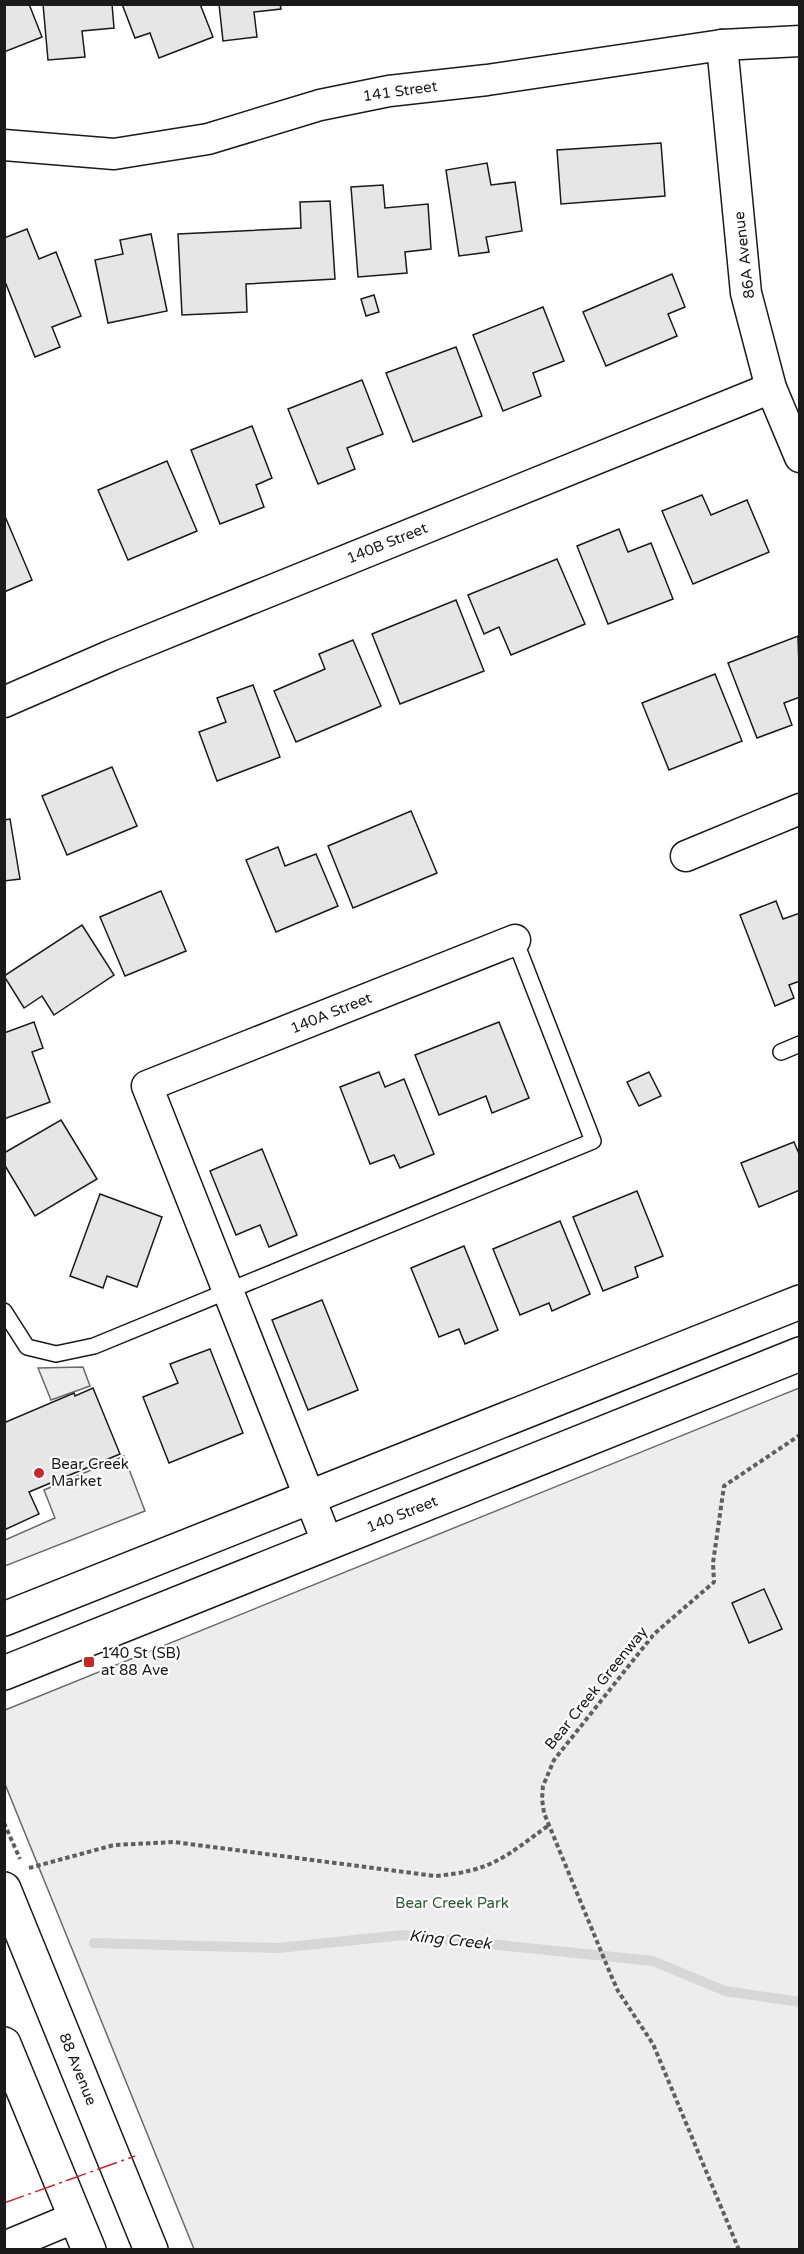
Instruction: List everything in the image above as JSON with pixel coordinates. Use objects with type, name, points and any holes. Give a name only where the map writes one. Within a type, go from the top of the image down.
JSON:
[{"type":"main road","points":[[4,1619],[167,1552],[310,1499],[800,1302]]},
{"type":"main road","name":"140 Street","points":[[4,1673],[800,1354]]},
{"type":"main road","name":"88 Avenue","points":[[14,1879],[151,2250]]},
{"type":"main road","points":[[4,2044],[89,2250]]},
{"type":"street","name":"141 Street","points":[[4,145],[114,154],[208,139],[320,105],[389,91],[487,80],[722,45],[800,41]]},
{"type":"street","name":"86A Avenue","points":[[722,45],[746,293],[771,388],[800,457]]},
{"type":"street","name":"140B Street","points":[[4,702],[112,655],[771,388]]},
{"type":"street","points":[[686,856],[800,809]]},
{"type":"street","name":"140A Street","points":[[227,1289],[147,1086],[515,940]]},
{"type":"street","points":[[227,1289],[328,1544]]},
{"type":"street","points":[[4,2247],[76,2217]]},
{"type":"lane","points":[[4,1311],[27,1347],[56,1354],[94,1346],[227,1289],[593,1141],[515,940]]},
{"type":"lane","points":[[781,1052],[800,1044]]},
{"type":"path","name":"Bear Creek Greenway","points":[[739,2250],[653,2044],[618,1991],[610,1973],[549,1825],[542,1799],[543,1786],[554,1760],[654,1634],[714,1582],[713,1563],[724,1486],[800,1435]]},
{"type":"path","points":[[4,1822],[14,1879],[114,1845],[163,1842],[435,1876],[461,1874],[481,1870],[500,1860],[549,1825]]},
{"type":"shaded area","points":[[83,1367],[90,1386],[51,1400],[38,1368]]},
{"type":"shaded area","name":"Bear Creek Park","points":[[799,1388],[799,2249],[194,2249],[5,1784],[5,1710]]},
{"type":"shaded area","points":[[124,1456],[145,1511],[5,1566],[5,1540],[55,1518],[44,1490]]},
{"type":"building","points":[[4,4],[29,4],[42,37],[4,52]]},
{"type":"building","points":[[43,4],[112,4],[114,28],[82,31],[85,57],[48,60]]},
{"type":"building","points":[[122,4],[200,4],[213,37],[159,58],[150,33],[135,38]]},
{"type":"building","points":[[219,4],[280,4],[281,9],[254,12],[257,37],[223,41]]},
{"type":"building","points":[[661,143],[665,196],[561,204],[557,150]]},
{"type":"building","points":[[487,163],[491,185],[515,182],[522,231],[486,237],[489,252],[459,256],[446,170]]},
{"type":"building","points":[[383,185],[385,208],[428,204],[431,249],[405,252],[407,273],[358,277],[351,187]]},
{"type":"building","points":[[330,201],[335,279],[246,284],[247,312],[182,315],[178,234],[301,228],[300,202]]},
{"type":"building","points":[[27,229],[39,259],[56,252],[81,316],[52,327],[60,347],[35,357],[4,279],[4,238]]},
{"type":"building","points":[[151,234],[167,311],[108,323],[95,260],[123,254],[120,240]]},
{"type":"building","points":[[672,274],[685,307],[668,314],[677,336],[606,366],[583,312]]},
{"type":"building","points":[[374,295],[379,312],[366,316],[361,299]]},
{"type":"building","points":[[543,307],[564,361],[533,373],[541,396],[503,411],[473,335]]},
{"type":"building","points":[[456,347],[482,416],[413,442],[386,373]]},
{"type":"building","points":[[362,380],[383,434],[347,448],[355,469],[318,484],[288,409]]},
{"type":"building","points":[[252,426],[272,478],[256,485],[264,507],[220,524],[191,450]]},
{"type":"building","points":[[167,461],[197,531],[128,560],[98,490]]},
{"type":"building","points":[[702,495],[711,515],[747,500],[769,552],[693,584],[662,511]]},
{"type":"building","points":[[4,514],[32,580],[4,592]]},
{"type":"building","points":[[619,529],[628,552],[651,543],[673,599],[608,624],[577,546]]},
{"type":"building","points":[[557,559],[585,624],[511,655],[499,627],[484,634],[468,595]]},
{"type":"building","points":[[456,600],[484,671],[400,704],[372,634]]},
{"type":"building","points":[[798,636],[800,697],[784,703],[792,725],[757,738],[728,663]]},
{"type":"building","points":[[353,640],[381,706],[296,742],[274,691],[325,669],[319,654]]},
{"type":"building","points":[[715,674],[742,741],[669,770],[642,703]]},
{"type":"building","points":[[253,685],[280,757],[217,781],[199,732],[226,722],[217,698]]},
{"type":"building","points":[[112,767],[137,826],[67,855],[42,796]]},
{"type":"building","points":[[411,811],[437,873],[353,908],[328,846]]},
{"type":"building","points":[[10,819],[20,879],[4,881],[4,820]]},
{"type":"building","points":[[278,847],[285,866],[316,854],[338,906],[276,932],[246,860]]},
{"type":"building","points":[[161,891],[186,951],[125,976],[100,917]]},
{"type":"building","points":[[776,901],[783,919],[800,913],[800,981],[789,985],[794,998],[775,1006],[740,915]]},
{"type":"building","points":[[82,925],[114,975],[54,1015],[42,996],[24,1008],[4,976]]},
{"type":"building","points":[[34,1022],[43,1048],[32,1052],[50,1102],[4,1119],[4,1033]]},
{"type":"building","points":[[499,1022],[529,1098],[492,1113],[486,1096],[439,1115],[415,1055]]},
{"type":"building","points":[[379,1072],[385,1087],[404,1079],[434,1154],[400,1168],[394,1155],[370,1164],[340,1087]]},
{"type":"building","points":[[649,1072],[661,1096],[639,1106],[627,1082]]},
{"type":"building","points":[[61,1120],[97,1179],[35,1216],[4,1164],[4,1153]]},
{"type":"building","points":[[794,1142],[800,1156],[800,1190],[759,1207],[741,1163]]},
{"type":"building","points":[[262,1149],[297,1235],[269,1247],[260,1225],[236,1235],[210,1171]]},
{"type":"building","points":[[637,1191],[663,1256],[635,1267],[638,1277],[603,1291],[573,1217]]},
{"type":"building","points":[[100,1194],[162,1217],[137,1287],[107,1276],[103,1288],[70,1276]]},
{"type":"building","points":[[560,1221],[590,1294],[552,1311],[549,1303],[520,1315],[493,1249]]},
{"type":"building","points":[[464,1246],[498,1330],[465,1344],[459,1329],[439,1337],[411,1268]]},
{"type":"building","points":[[322,1300],[358,1390],[308,1410],[272,1320]]},
{"type":"building","points":[[210,1349],[243,1433],[169,1463],[143,1397],[178,1383],[170,1364]]},
{"type":"building","name":"Bear Creek Market","points":[[93,1388],[120,1454],[29,1492],[39,1514],[4,1530],[4,1418],[6,1422],[74,1393],[75,1396]]},
{"type":"building","points":[[764,1589],[782,1629],[749,1643],[732,1603]]},
{"type":"waterway","name":"King Creek","points":[[94,1943],[278,1948],[403,1935],[653,1961],[725,1991],[800,2002]]},
{"type":"power","points":[[4,2203],[135,2156]]},
{"type":"place","name":"Bear Creek Market","points":[[39,1473]]},
{"type":"place","name":"140 St (SB) at 88 Ave","points":[[89,1662]]}]
